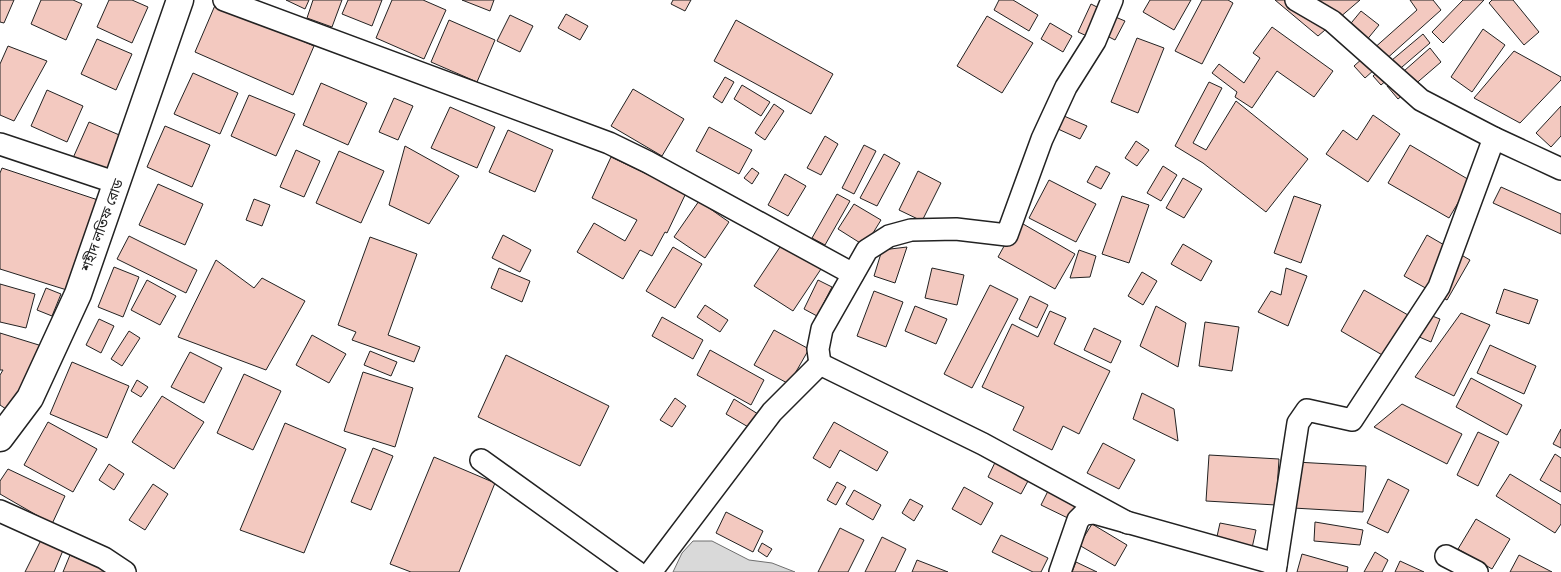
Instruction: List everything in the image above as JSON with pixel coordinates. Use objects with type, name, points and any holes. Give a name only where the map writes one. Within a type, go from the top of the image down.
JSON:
[{"type":"street","name":"শহীদ লতিফ রোড","points":[[0,438],[30,398],[78,294],[180,0]]},
{"type":"street","points":[[224,0],[609,143],[648,162],[853,274]]},
{"type":"street","points":[[820,364],[818,349],[822,329],[867,250],[888,236],[911,230],[956,229],[1007,235],[1042,139],[1066,87],[1095,41],[1112,0]]},
{"type":"street","points":[[1296,0],[1332,21],[1420,100],[1494,138],[1561,169]]},
{"type":"street","points":[[1060,572],[1078,520],[1084,514],[1094,513],[1276,568],[1298,423],[1307,410],[1352,420],[1439,287],[1494,138]]},
{"type":"street","points":[[0,144],[117,184]]},
{"type":"street","points":[[820,364],[983,444],[1128,523]]},
{"type":"street","points":[[651,572],[772,412],[820,364]]},
{"type":"street","points":[[482,460],[638,572]]},
{"type":"street","points":[[0,511],[104,558],[125,572]]},
{"type":"street","points":[[1446,556],[1477,572]]},
{"type":"shaded area","points":[[693,541],[712,541],[749,560],[772,563],[795,572],[673,572],[682,553]]},
{"type":"building","points":[[0,0],[14,0],[4,23],[0,22]]},
{"type":"building","points":[[41,0],[73,0],[82,4],[66,40],[31,24]]},
{"type":"building","points":[[109,0],[132,0],[148,7],[132,43],[97,27]]},
{"type":"building","points":[[286,0],[309,0],[305,9]]},
{"type":"building","points":[[313,0],[342,0],[332,27],[307,18]]},
{"type":"building","points":[[348,0],[382,0],[372,26],[342,14]]},
{"type":"building","points":[[392,0],[423,0],[446,10],[424,59],[376,38]]},
{"type":"building","points":[[462,0],[494,0],[490,11]]},
{"type":"building","points":[[673,0],[691,0],[685,11],[671,4]]},
{"type":"building","points":[[999,0],[1013,0],[1038,15],[1029,31],[994,10]]},
{"type":"building","points":[[1150,0],[1191,0],[1174,30],[1143,12]]},
{"type":"building","points":[[1202,0],[1228,0],[1233,3],[1202,64],[1175,51]]},
{"type":"building","points":[[1275,0],[1360,0],[1318,36]]},
{"type":"building","points":[[1410,0],[1433,0],[1441,10],[1365,78],[1354,66],[1417,10]]},
{"type":"building","points":[[1463,0],[1484,0],[1443,43],[1432,32]]},
{"type":"building","points":[[1492,0],[1513,0],[1539,32],[1524,45],[1489,3]]},
{"type":"building","points":[[216,3],[314,46],[293,95],[195,52]]},
{"type":"building","points":[[1091,4],[1101,9],[1087,36],[1078,32]]},
{"type":"building","points":[[1361,11],[1379,25],[1361,47],[1343,33]]},
{"type":"building","points":[[566,14],[588,26],[580,40],[558,28]]},
{"type":"building","points":[[510,15],[533,26],[520,52],[497,41]]},
{"type":"building","points":[[987,16],[1033,43],[1002,93],[957,66]]},
{"type":"building","points":[[1113,16],[1125,21],[1115,40],[1103,34]]},
{"type":"building","points":[[449,20],[495,40],[477,82],[431,62]]},
{"type":"building","points":[[736,20],[833,74],[811,114],[714,61]]},
{"type":"building","points":[[1050,23],[1072,36],[1063,52],[1041,39]]},
{"type":"building","points":[[1272,27],[1333,71],[1314,97],[1277,71],[1252,108],[1235,97],[1237,92],[1212,73],[1219,64],[1244,83],[1260,58],[1253,53]]},
{"type":"building","points":[[1483,29],[1505,45],[1472,92],[1451,77]]},
{"type":"building","points":[[1423,34],[1430,43],[1381,85],[1373,76]]},
{"type":"building","points":[[1137,38],[1164,48],[1138,113],[1111,102]]},
{"type":"building","points":[[97,39],[132,54],[116,90],[81,74]]},
{"type":"building","points":[[8,46],[47,61],[14,121],[0,115],[0,64]]},
{"type":"building","points":[[1430,48],[1441,62],[1398,99],[1387,86]]},
{"type":"building","points":[[1514,51],[1561,77],[1561,80],[1520,123],[1474,98]]},
{"type":"building","points":[[193,73],[238,93],[220,134],[174,114]]},
{"type":"building","points":[[725,77],[734,82],[722,103],[713,97]]},
{"type":"building","points":[[1209,82],[1222,88],[1193,143],[1206,150],[1236,101],[1308,159],[1266,212],[1203,163],[1175,146]]},
{"type":"building","points":[[321,83],[367,103],[348,145],[303,125]]},
{"type":"building","points":[[742,85],[770,102],[761,116],[734,99]]},
{"type":"building","points":[[633,89],[684,119],[662,156],[611,126]]},
{"type":"building","points":[[47,90],[83,106],[67,142],[31,126]]},
{"type":"building","points":[[249,95],[295,114],[276,156],[231,136]]},
{"type":"building","points":[[394,98],[413,106],[398,140],[379,132]]},
{"type":"building","points":[[774,104],[784,111],[765,140],[755,133]]},
{"type":"building","points":[[1561,106],[1561,136],[1551,147],[1536,133]]},
{"type":"building","points":[[450,107],[495,127],[477,168],[431,148]]},
{"type":"building","points":[[1373,115],[1400,134],[1368,182],[1326,154],[1343,130],[1357,140]]},
{"type":"building","points":[[1064,116],[1087,126],[1080,139],[1058,129]]},
{"type":"building","points":[[89,122],[124,137],[109,173],[73,158]]},
{"type":"building","points":[[165,126],[210,145],[192,187],[147,167]]},
{"type":"building","points":[[709,127],[752,150],[739,174],[696,151]]},
{"type":"building","points":[[508,130],[553,150],[535,192],[489,172]]},
{"type":"building","points":[[825,136],[838,144],[821,175],[807,168]]},
{"type":"building","points":[[1136,141],[1149,150],[1137,166],[1125,158]]},
{"type":"building","points":[[864,145],[876,151],[854,194],[842,188]]},
{"type":"building","points":[[1410,145],[1471,181],[1449,218],[1388,183]]},
{"type":"building","points":[[405,146],[459,176],[429,224],[389,205]]},
{"type":"building","points":[[296,150],[320,161],[304,197],[280,187]]},
{"type":"building","points":[[339,151],[384,171],[361,223],[316,203]]},
{"type":"building","points":[[884,154],[900,163],[877,206],[860,198]]},
{"type":"building","points":[[611,157],[686,193],[667,233],[665,232],[652,256],[640,250],[623,279],[577,252],[594,223],[625,241],[637,220],[592,198]]},
{"type":"building","points":[[1096,166],[1110,173],[1101,189],[1087,182]]},
{"type":"building","points":[[1163,166],[1177,175],[1161,201],[1147,193]]},
{"type":"building","points":[[2,168],[101,201],[70,291],[0,269],[0,173]]},
{"type":"building","points":[[752,168],[759,173],[752,184],[744,178]]},
{"type":"building","points":[[918,171],[941,183],[922,221],[899,210]]},
{"type":"building","points":[[785,174],[806,186],[788,216],[768,205]]},
{"type":"building","points":[[1183,178],[1202,189],[1184,218],[1166,208]]},
{"type":"building","points":[[1049,180],[1096,204],[1076,242],[1029,218]]},
{"type":"building","points":[[158,184],[203,204],[185,245],[139,225]]},
{"type":"building","points":[[1501,187],[1561,214],[1561,234],[1493,203]]},
{"type":"building","points":[[837,194],[850,201],[825,245],[812,238]]},
{"type":"building","points":[[1122,196],[1149,205],[1129,263],[1102,254]]},
{"type":"building","points":[[1294,196],[1321,205],[1301,263],[1274,253]]},
{"type":"building","points":[[254,199],[270,205],[262,226],[246,220]]},
{"type":"building","points":[[699,201],[729,222],[705,258],[674,237]]},
{"type":"building","points":[[854,204],[881,220],[865,246],[838,229]]},
{"type":"building","points":[[1018,221],[1075,254],[1055,289],[998,257]]},
{"type":"building","points":[[503,235],[531,250],[520,272],[492,258]]},
{"type":"building","points":[[1427,235],[1470,260],[1447,300],[1404,276]]},
{"type":"building","points":[[129,236],[197,270],[186,293],[117,259]]},
{"type":"building","points":[[370,237],[417,254],[388,335],[420,347],[414,362],[352,340],[356,332],[338,325]]},
{"type":"building","points":[[782,244],[821,269],[793,311],[754,286]]},
{"type":"building","points":[[1183,244],[1212,261],[1201,281],[1171,264]]},
{"type":"building","points":[[673,247],[702,264],[675,308],[646,291]]},
{"type":"building","points":[[907,247],[895,283],[874,276],[882,250]]},
{"type":"building","points":[[1079,250],[1096,256],[1090,277],[1070,278]]},
{"type":"building","points":[[216,260],[254,288],[262,278],[305,301],[266,370],[178,337]]},
{"type":"building","points":[[114,267],[139,277],[123,317],[98,307]]},
{"type":"building","points":[[499,268],[530,281],[522,302],[491,288]]},
{"type":"building","points":[[932,268],[964,275],[957,305],[925,298]]},
{"type":"building","points":[[1286,268],[1307,276],[1288,326],[1258,312],[1271,291],[1281,295]]},
{"type":"building","points":[[1142,272],[1157,281],[1143,305],[1128,296]]},
{"type":"building","points":[[147,280],[176,296],[160,325],[131,310]]},
{"type":"building","points":[[818,280],[832,287],[817,316],[804,309]]},
{"type":"building","points":[[0,284],[35,294],[26,328],[0,322]]},
{"type":"building","points":[[990,285],[1018,299],[972,388],[944,374]]},
{"type":"building","points":[[46,288],[61,294],[52,316],[37,310]]},
{"type":"building","points":[[1504,289],[1538,300],[1529,324],[1496,313]]},
{"type":"building","points":[[1364,290],[1408,315],[1384,356],[1341,331]]},
{"type":"building","points":[[874,291],[903,302],[886,347],[857,336]]},
{"type":"building","points":[[1030,296],[1048,305],[1037,328],[1019,319]]},
{"type":"building","points":[[705,305],[728,320],[720,332],[697,317]]},
{"type":"building","points":[[915,306],[947,319],[936,344],[905,331]]},
{"type":"building","points":[[1156,306],[1186,323],[1178,367],[1140,346]]},
{"type":"building","points":[[1050,311],[1066,318],[1054,344],[1110,371],[1079,434],[1063,426],[1052,450],[1013,430],[1024,407],[982,387],[1012,324],[1038,337]]},
{"type":"building","points":[[1461,313],[1490,325],[1454,396],[1415,377]]},
{"type":"building","points":[[1427,314],[1440,319],[1431,342],[1417,336]]},
{"type":"building","points":[[662,317],[703,340],[693,359],[652,336]]},
{"type":"building","points":[[99,319],[114,326],[101,353],[86,345]]},
{"type":"building","points":[[1205,322],[1239,327],[1232,371],[1199,366]]},
{"type":"building","points":[[1094,328],[1121,341],[1111,363],[1084,350]]},
{"type":"building","points":[[774,330],[809,349],[789,384],[754,365]]},
{"type":"building","points":[[129,331],[140,338],[122,366],[111,359]]},
{"type":"building","points":[[0,333],[42,346],[32,374],[6,409],[0,405],[0,375],[3,370],[0,370]]},
{"type":"building","points":[[312,335],[346,354],[329,383],[296,365]]},
{"type":"building","points":[[1490,345],[1536,366],[1524,394],[1477,373]]},
{"type":"building","points":[[710,350],[764,380],[751,405],[697,375]]},
{"type":"building","points":[[370,351],[397,362],[391,376],[364,365]]},
{"type":"building","points":[[190,352],[222,368],[204,403],[171,387]]},
{"type":"building","points":[[506,355],[609,406],[580,466],[478,417]]},
{"type":"building","points":[[72,362],[129,386],[107,438],[50,414]]},
{"type":"building","points":[[363,372],[413,388],[395,447],[344,431]]},
{"type":"building","points":[[244,374],[281,391],[253,450],[217,433]]},
{"type":"building","points":[[1471,378],[1522,405],[1507,435],[1456,407]]},
{"type":"building","points":[[137,380],[148,387],[141,397],[131,391]]},
{"type":"building","points":[[1142,393],[1174,409],[1178,441],[1133,419]]},
{"type":"building","points":[[162,396],[204,422],[174,469],[132,442]]},
{"type":"building","points":[[675,398],[686,406],[672,427],[660,420]]},
{"type":"building","points":[[734,399],[758,414],[750,428],[726,414]]},
{"type":"building","points":[[1402,404],[1462,434],[1447,464],[1374,427]]},
{"type":"building","points":[[48,422],[97,449],[73,492],[24,465]]},
{"type":"building","points":[[834,422],[888,452],[877,471],[840,450],[830,468],[813,458]]},
{"type":"building","points":[[285,423],[346,449],[304,553],[240,530]]},
{"type":"building","points":[[1561,429],[1561,448],[1553,444]]},
{"type":"building","points":[[1478,432],[1499,442],[1478,486],[1457,475]]},
{"type":"building","points":[[1103,443],[1135,460],[1119,489],[1087,473]]},
{"type":"building","points":[[373,448],[393,456],[371,510],[351,502]]},
{"type":"building","points":[[1001,450],[1035,468],[1021,494],[988,477]]},
{"type":"building","points":[[1555,454],[1561,458],[1561,492],[1540,480]]},
{"type":"building","points":[[1209,455],[1279,459],[1276,505],[1206,501]]},
{"type":"building","points":[[434,457],[495,483],[459,572],[411,572],[390,564]]},
{"type":"building","points":[[1296,462],[1366,466],[1363,512],[1293,508]]},
{"type":"building","points":[[109,464],[124,474],[114,490],[99,480]]},
{"type":"building","points":[[8,469],[65,496],[52,524],[0,494],[0,481]]},
{"type":"building","points":[[1510,474],[1561,505],[1561,524],[1555,533],[1496,496]]},
{"type":"building","points":[[1054,479],[1087,496],[1074,521],[1041,505]]},
{"type":"building","points":[[1388,479],[1409,490],[1388,533],[1367,523]]},
{"type":"building","points":[[837,482],[846,487],[836,505],[827,500]]},
{"type":"building","points":[[153,484],[168,494],[145,530],[129,520]]},
{"type":"building","points":[[964,487],[993,503],[981,525],[952,509]]},
{"type":"building","points":[[854,490],[881,505],[873,520],[846,504]]},
{"type":"building","points":[[910,499],[923,506],[914,521],[902,513]]},
{"type":"building","points":[[726,512],[763,531],[753,552],[716,533]]},
{"type":"building","points":[[1476,519],[1510,539],[1492,569],[1458,549]]},
{"type":"building","points":[[1315,522],[1363,530],[1360,545],[1314,541]]},
{"type":"building","points":[[1220,523],[1256,530],[1252,548],[1216,541]]},
{"type":"building","points":[[1092,524],[1127,545],[1115,566],[1079,545]]},
{"type":"building","points":[[840,528],[864,540],[848,572],[818,572]]},
{"type":"building","points":[[1001,535],[1048,558],[1041,572],[1033,572],[992,552]]},
{"type":"building","points":[[882,537],[906,549],[895,572],[865,572]]},
{"type":"building","points":[[42,538],[64,548],[54,572],[25,572]]},
{"type":"building","points":[[762,543],[772,549],[767,557],[758,551]]},
{"type":"building","points":[[1375,552],[1388,560],[1382,572],[1364,572]]},
{"type":"building","points":[[1302,554],[1348,567],[1347,572],[1297,572]]},
{"type":"building","points":[[70,555],[107,571],[63,572]]},
{"type":"building","points":[[1519,555],[1552,572],[1510,572]]},
{"type":"building","points":[[917,560],[948,572],[912,572]]},
{"type":"building","points":[[1400,561],[1424,572],[1395,572]]},
{"type":"building","points":[[1076,562],[1097,572],[1072,572]]}]
